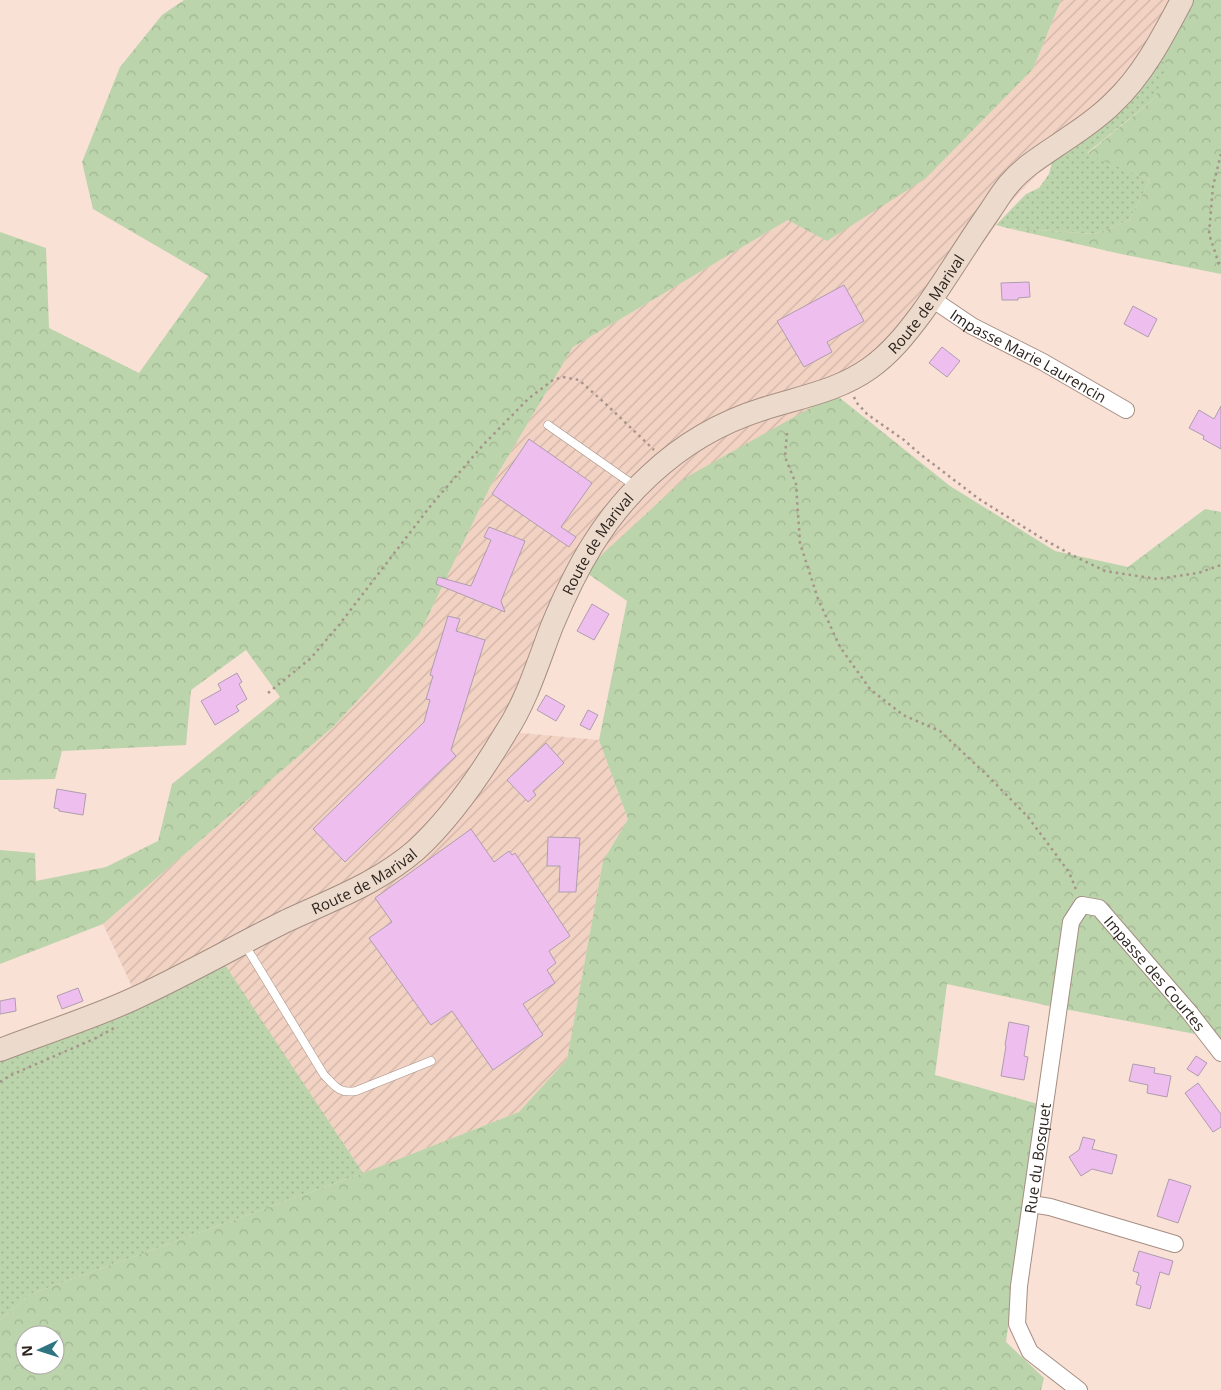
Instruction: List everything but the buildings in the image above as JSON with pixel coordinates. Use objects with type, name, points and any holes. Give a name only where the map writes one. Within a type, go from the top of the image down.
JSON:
[{"type":"main road","name":"Route de Marival","points":[[0,1050],[128,1002],[285,922],[373,880],[413,852],[440,826],[508,730],[519,710],[555,620],[593,541],[637,488],[665,461],[710,431],[759,410],[831,389],[848,382],[869,369],[895,346],[932,299],[971,237],[1011,182],[1034,161],[1072,136],[1100,114],[1131,84],[1146,63],[1182,0]]},
{"type":"street","name":"Impasse Marie Laurencin","points":[[932,299],[972,326],[1043,362],[1126,410]]},
{"type":"street","name":"Impasse des Courtes","points":[[1082,905],[1099,908],[1190,1013],[1221,1054]]},
{"type":"street","name":"Rue du Bosquet","points":[[1080,1390],[1030,1352],[1017,1324],[1031,1204],[1071,922],[1082,905]]},
{"type":"street","points":[[1031,1204],[1050,1207],[1175,1244]]},
{"type":"lane","points":[[548,426],[637,488]]},
{"type":"lane","points":[[244,943],[324,1075],[338,1088],[347,1092],[356,1091],[431,1061]]},
{"type":"path","points":[[1221,154],[1213,186],[1209,234],[1219,264],[1221,265]]},
{"type":"path","points":[[268,693],[311,658],[339,625],[432,504],[484,444],[528,399],[553,380],[563,377],[579,380],[665,461]]},
{"type":"path","points":[[848,382],[856,402],[867,414],[904,440],[979,499],[1074,556],[1105,571],[1157,579],[1198,573],[1221,565]]},
{"type":"path","points":[[787,434],[785,457],[796,484],[800,543],[818,599],[840,647],[870,689],[903,715],[940,731],[1028,817],[1068,872],[1082,905]]},
{"type":"path","points":[[0,1082],[10,1075],[118,1027]]},
{"type":"shaded area","points":[[1061,0],[1187,0],[1053,158],[1006,206],[996,225],[902,348],[584,571],[511,732],[599,740],[628,819],[603,861],[567,1059],[519,1112],[363,1173],[223,963],[140,1004],[103,924],[334,726],[420,633],[490,487],[573,347],[788,220],[1033,69]]},
{"type":"green space","points":[[184,0],[1061,0],[1033,69],[925,179],[827,241],[788,220],[573,347],[490,487],[420,633],[334,726],[103,924],[0,964],[0,850],[35,853],[36,881],[106,867],[158,841],[172,784],[280,697],[246,650],[191,690],[186,745],[62,751],[55,779],[0,780],[0,232],[46,248],[49,328],[139,373],[208,276],[93,209],[82,162],[120,67],[162,15]]},
{"type":"green space","points":[[1187,0],[1221,0],[1221,274],[1007,228],[1095,234],[1129,220],[1150,180],[1087,154],[1155,98],[1168,64],[1157,59]]},
{"type":"green space","points":[[1157,59],[1169,64],[1155,98],[1087,153],[1150,180],[1129,220],[1095,234],[1007,228],[996,225],[1026,194],[1039,188],[1049,174],[1053,158]]},
{"type":"green space","points":[[835,394],[950,486],[1055,551],[1128,567],[1205,509],[1221,512],[1221,1039],[947,984],[935,1075],[1038,1104],[1006,1342],[1044,1378],[1041,1390],[0,1390],[0,1320],[31,1294],[363,1173],[519,1112],[567,1059],[603,861],[628,819],[599,740],[627,601],[584,571],[685,478]]},
{"type":"green space","points":[[223,962],[363,1173],[31,1294],[0,1320],[0,1053]]}]
